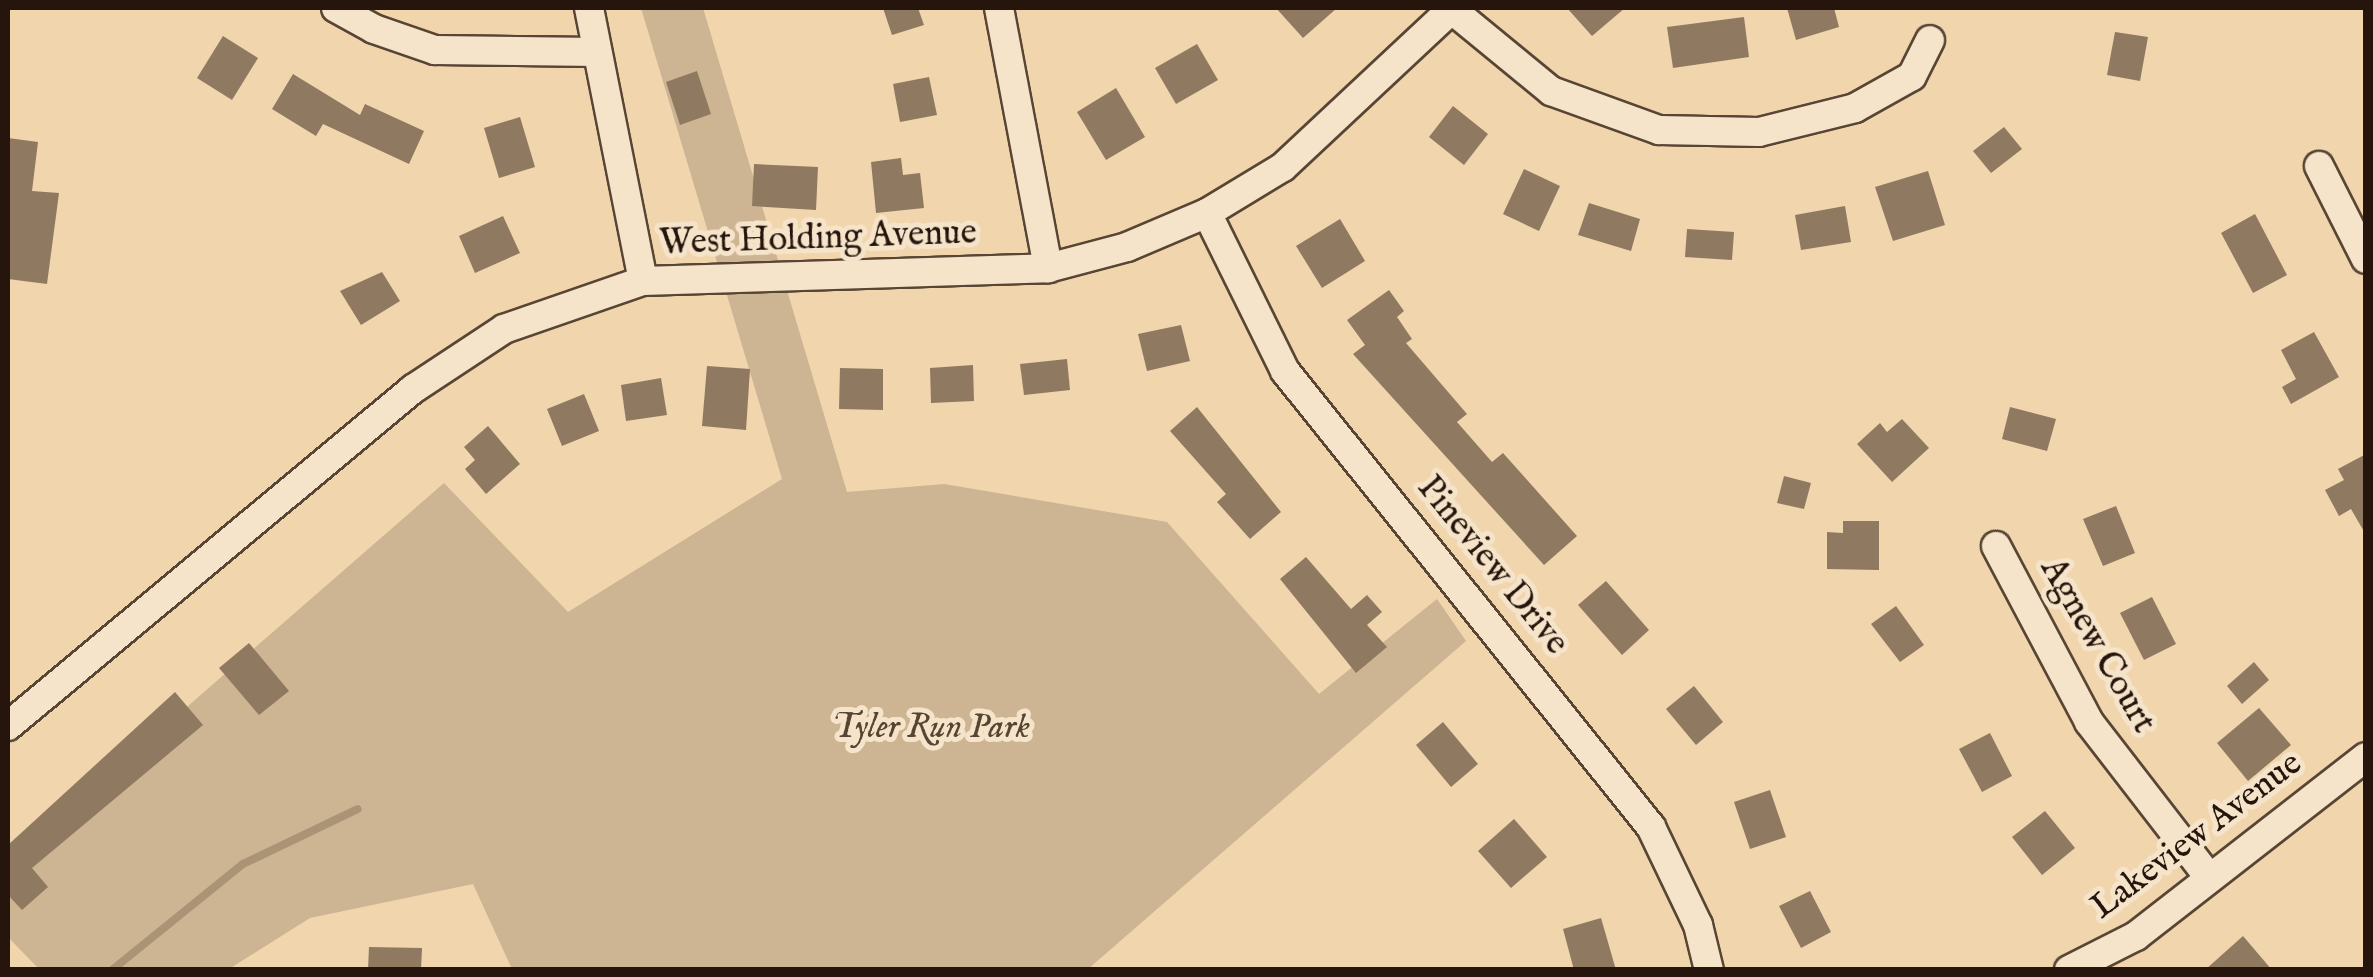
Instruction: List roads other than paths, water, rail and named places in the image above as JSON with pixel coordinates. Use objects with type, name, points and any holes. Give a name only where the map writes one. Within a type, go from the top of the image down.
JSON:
[{"type":"street","points":[[336,8],[374,30],[434,50],[596,52]]},
{"type":"street","points":[[589,8],[643,281]]},
{"type":"street","points":[[999,8],[1048,268]]},
{"type":"street","points":[[1451,8],[1551,91],[1659,130],[1758,132],[1855,108],[1912,76],[1930,40]]},
{"type":"street","name":"West Holding Avenue","points":[[8,726],[414,388],[504,329],[643,281],[1048,268],[1128,247],[1207,214],[1283,167],[1451,8]]},
{"type":"street","points":[[2319,166],[2366,259]]},
{"type":"street","name":"Pineview Drive","points":[[1207,214],[1286,371],[1651,827],[1698,925],[1709,970]]},
{"type":"street","name":"Agnew Court","points":[[1996,546],[2089,722],[2209,877]]},
{"type":"street","name":"Lakeview Avenue","points":[[2069,970],[2136,936],[2366,758]]},
{"type":"waterway","points":[[112,970],[243,864],[358,809]]},
{"type":"park label","name":"Tyler Run Park","points":[[931,728]]}]
